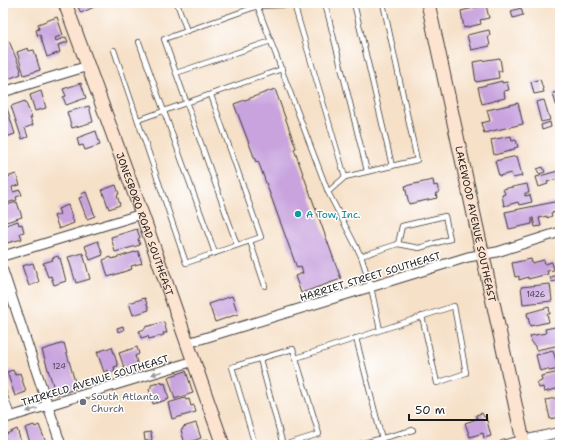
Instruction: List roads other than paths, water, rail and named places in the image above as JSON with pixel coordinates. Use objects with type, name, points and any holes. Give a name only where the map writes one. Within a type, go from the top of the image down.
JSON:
[{"type":"main road","name":"JONESBORO ROAD SOUTHEAST","points":[[65,3],[142,214],[223,445]]},
{"type":"main road","name":"LAKEWOOD AVENUE SOUTHEAST","points":[[428,3],[523,443]]},
{"type":"street","points":[[3,92],[88,66]]},
{"type":"street","points":[[3,256],[142,214]]},
{"type":"street","name":"HARRIET STREET SOUTHEAST","points":[[188,343],[370,287],[468,258],[497,252],[560,232]]},
{"type":"street","points":[[3,271],[61,445]]},
{"type":"street","name":"THIRKELD AVENUE SOUTHEAST","points":[[3,419],[194,361]]},
{"type":"street","points":[[504,445],[523,443],[560,432]]},
{"type":"lane","points":[[177,3],[187,31]]},
{"type":"lane","points":[[324,3],[367,171]]},
{"type":"lane","points":[[237,245],[164,39],[257,4],[339,3]]},
{"type":"lane","points":[[354,3],[392,166]]},
{"type":"lane","points":[[328,192],[345,177],[417,160],[383,3]]},
{"type":"lane","points":[[257,4],[328,192],[361,256],[380,330]]},
{"type":"lane","points":[[294,4],[345,177]]},
{"type":"lane","points":[[176,73],[271,40]]},
{"type":"lane","points":[[139,42],[215,253]]},
{"type":"lane","points":[[114,50],[186,263],[261,237],[211,94]]},
{"type":"lane","points":[[138,120],[282,70]]},
{"type":"lane","points":[[361,256],[398,244],[419,248],[450,239],[445,216],[402,226],[398,244]]},
{"type":"lane","points":[[250,241],[265,286]]},
{"type":"lane","points":[[296,358],[422,316],[454,306],[466,373],[437,383],[422,316]]},
{"type":"lane","points":[[356,338],[382,439]]},
{"type":"lane","points":[[255,445],[232,367],[293,349],[319,434],[284,445],[260,359]]},
{"type":"lane","points":[[3,390],[12,416]]},
{"type":"lane","points":[[360,444],[413,430]]},
{"type":"place","name":"A Tow, Inc.","points":[[298,214]]},
{"type":"place","name":"South Atlanta Church","points":[[83,402]]}]
